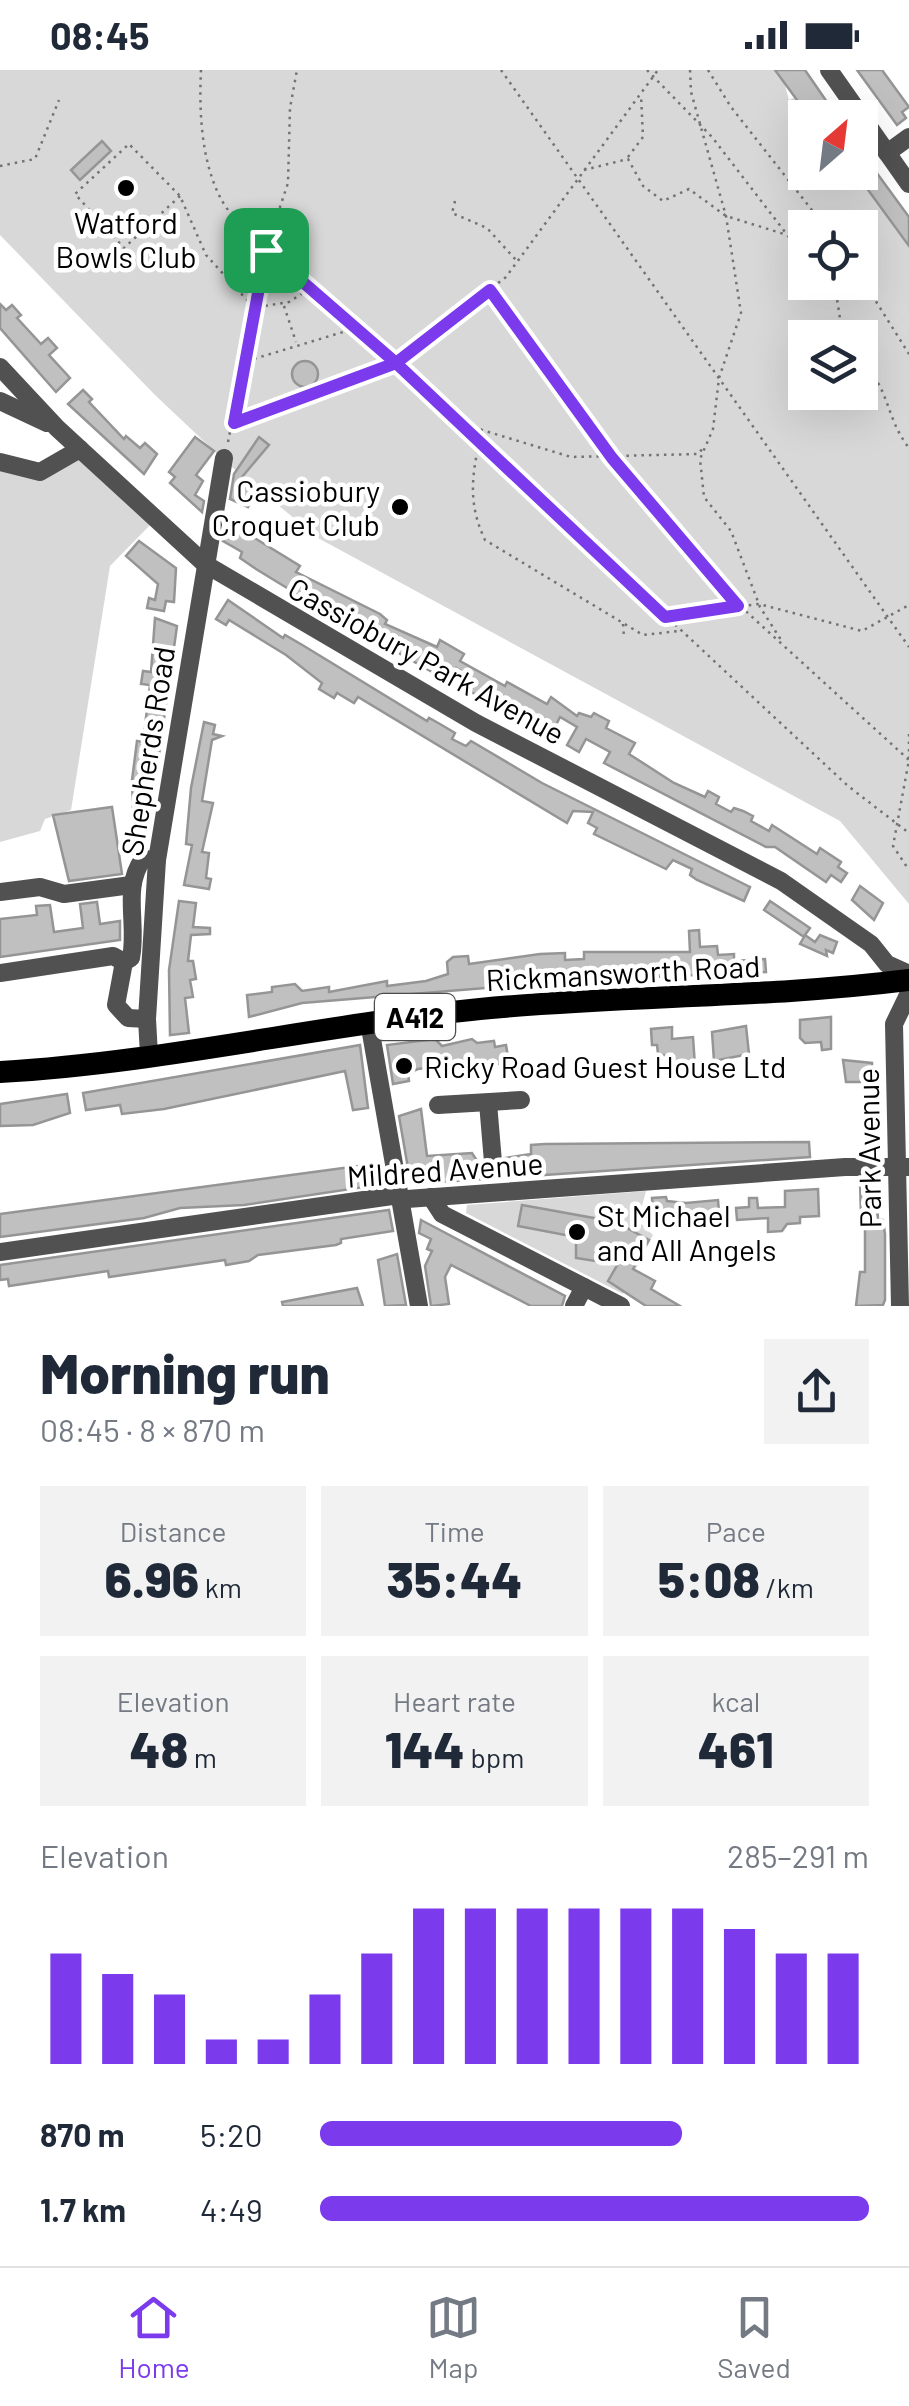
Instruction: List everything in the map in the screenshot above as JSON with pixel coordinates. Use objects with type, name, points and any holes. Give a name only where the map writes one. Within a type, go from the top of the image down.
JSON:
[{"type":"main road","name":"Rickmansworth Road","points":[[0,1072],[75,1068],[369,1022],[603,999],[833,992],[903,983]]},
{"type":"street","points":[[829,70],[909,184]]},
{"type":"street","points":[[887,153],[909,137]]},
{"type":"street","name":"Cassiobury Park Avenue","points":[[0,367],[57,428],[204,564],[476,722],[781,881],[868,945],[864,948],[903,983]]},
{"type":"street","points":[[0,390],[36,405]]},
{"type":"street","points":[[0,401],[57,428]]},
{"type":"street","points":[[0,462],[40,472],[80,449]]},
{"type":"street","name":"Shepherds Road","points":[[149,1055],[147,1019],[157,860],[224,458]]},
{"type":"street","points":[[147,1019],[128,1018],[116,1006],[124,962],[131,958],[134,938],[131,876],[143,859],[157,860]]},
{"type":"street","points":[[0,892],[40,887],[64,894],[131,884]]},
{"type":"street","points":[[0,973],[113,956],[124,962]]},
{"type":"street","name":"Park Avenue","points":[[900,1306],[901,1120],[894,1024],[903,983]]},
{"type":"street","points":[[369,1022],[419,1306]]},
{"type":"street","points":[[438,1105],[520,1100]]},
{"type":"street","points":[[488,1102],[493,1193]]},
{"type":"street","name":"Mildred Avenue","points":[[0,1252],[400,1198],[902,1167]]},
{"type":"street","points":[[431,1198],[442,1214],[621,1306]]},
{"type":"street","points":[[574,1306],[584,1287]]},
{"type":"path","points":[[201,70],[199,116],[221,199],[266,250],[396,363],[848,786],[909,833]]},
{"type":"path","points":[[224,458],[266,250],[288,183],[290,108],[296,70]]},
{"type":"path","points":[[501,70],[909,647]]},
{"type":"path","points":[[647,70],[702,127],[787,235]]},
{"type":"path","points":[[234,423],[396,363],[490,290],[517,261],[658,70]]},
{"type":"path","points":[[690,70],[690,92],[726,216],[741,313],[719,378],[707,443],[700,459],[704,496],[731,531],[759,604],[787,649]]},
{"type":"path","points":[[708,70],[731,107],[812,210]]},
{"type":"path","points":[[583,171],[628,158],[643,136],[641,94]]},
{"type":"path","points":[[0,166],[35,159],[60,100]]},
{"type":"path","points":[[180,196],[124,248],[75,194],[129,144],[180,196],[206,255],[257,309]]},
{"type":"path","points":[[628,158],[643,186],[663,201],[689,189],[726,216],[787,235]]},
{"type":"path","points":[[455,202],[452,213],[492,231],[517,261]]},
{"type":"path","points":[[257,309],[283,304],[310,288]]},
{"type":"path","points":[[490,290],[614,459],[738,606],[909,760]]},
{"type":"path","points":[[875,300],[909,354]]},
{"type":"path","points":[[283,304],[297,343]]},
{"type":"path","points":[[246,362],[250,356],[350,328],[358,330]]},
{"type":"path","points":[[878,379],[896,432],[909,448]]},
{"type":"path","points":[[458,423],[571,457],[614,459],[698,454],[707,443]]},
{"type":"path","points":[[479,443],[472,478],[472,513],[484,540],[643,634],[681,631]]},
{"type":"path","points":[[665,617],[759,604],[862,631],[890,620],[909,606]]},
{"type":"path","points":[[623,622],[624,638]]},
{"type":"path","points":[[909,734],[909,760],[894,822],[893,846],[909,870]]},
{"type":"shaded area","points":[[0,70],[775,70],[783,78],[789,100],[788,190],[868,190],[909,246],[909,904],[840,821],[318,538],[227,463],[155,395],[0,235]]},
{"type":"shaded area","points":[[74,455],[151,524],[110,566],[71,810],[45,819],[40,831],[0,842],[0,469],[32,478]]},
{"type":"shaded area","points":[[646,1191],[638,1221],[653,1235],[623,1294],[466,1213],[467,1205]]},
{"type":"building","points":[[775,70],[805,70],[826,100],[797,100]]},
{"type":"building","points":[[857,70],[882,70],[909,107],[902,112],[906,118],[897,125]]},
{"type":"building","points":[[102,141],[111,151],[80,180],[71,170]]},
{"type":"building","points":[[878,175],[909,217],[909,246],[868,190],[878,190]]},
{"type":"building","points":[[0,304],[6,310],[12,305],[21,315],[17,318],[41,344],[48,338],[57,348],[49,355],[70,378],[56,392],[0,328]]},
{"type":"building","points":[[305,361],[314,365],[318,374],[314,383],[305,387],[296,383],[292,374],[296,365]]},
{"type":"building","points":[[83,390],[92,399],[89,402],[124,439],[126,436],[140,448],[145,443],[157,454],[144,474],[68,404]]},
{"type":"building","points":[[195,437],[214,451],[196,475],[203,481],[195,495],[204,501],[202,512],[170,483],[175,477],[169,472]]},
{"type":"building","points":[[259,437],[269,445],[242,477],[248,480],[245,486],[256,491],[248,507],[230,499],[234,474]]},
{"type":"building","points":[[236,519],[243,524],[240,529],[300,566],[296,572],[380,614],[387,620],[385,624],[437,647],[440,640],[464,654],[460,661],[505,686],[507,682],[547,704],[551,697],[577,716],[579,713],[591,717],[594,713],[609,721],[606,728],[635,743],[629,754],[674,783],[705,797],[708,791],[719,797],[716,804],[753,816],[751,821],[769,831],[772,825],[817,854],[820,848],[841,862],[838,867],[847,873],[841,882],[831,875],[826,882],[775,847],[766,847],[604,763],[610,752],[586,739],[579,752],[567,745],[577,727],[560,717],[552,733],[469,691],[476,680],[456,668],[448,681],[323,610],[240,558],[242,552],[223,541]]},
{"type":"building","points":[[139,541],[176,568],[174,602],[166,601],[164,611],[147,608],[149,598],[155,600],[158,584],[126,556]]},
{"type":"building","points":[[228,600],[283,638],[285,635],[427,721],[429,718],[455,733],[452,739],[466,746],[471,741],[542,783],[750,887],[744,901],[697,880],[690,875],[692,869],[673,860],[666,869],[594,834],[597,828],[588,823],[593,812],[573,811],[567,823],[358,697],[354,703],[337,693],[334,698],[319,689],[322,683],[286,655],[229,620],[226,625],[216,619]]},
{"type":"building","points":[[155,618],[177,626],[151,812],[133,809],[132,780],[137,741],[143,742],[150,685],[141,684],[143,671],[151,672]]},
{"type":"building","points":[[204,722],[215,725],[213,734],[222,736],[212,740],[202,801],[213,803],[202,852],[209,853],[209,889],[184,885],[192,845],[186,844],[191,788]]},
{"type":"building","points":[[112,807],[122,874],[69,881],[53,815]]},
{"type":"building","points":[[860,886],[883,903],[874,920],[852,900]]},
{"type":"building","points":[[179,901],[196,903],[193,927],[210,928],[210,934],[191,935],[188,961],[193,961],[196,979],[190,980],[193,997],[185,998],[189,1033],[170,1035],[169,970]]},
{"type":"building","points":[[770,901],[810,928],[805,935],[815,942],[820,935],[837,942],[833,953],[826,950],[827,956],[800,944],[804,937],[764,910]]},
{"type":"building","points":[[97,902],[100,924],[120,921],[120,940],[0,957],[0,919],[37,915],[36,906],[50,905],[54,932],[83,928],[80,904]]},
{"type":"building","points":[[699,930],[700,947],[717,946],[718,955],[734,954],[734,961],[765,959],[766,972],[565,981],[541,977],[510,980],[510,986],[302,1003],[249,1017],[247,995],[272,992],[272,987],[295,984],[302,991],[329,987],[329,992],[387,981],[387,986],[426,981],[448,974],[447,962],[453,957],[468,956],[469,964],[540,954],[565,953],[565,960],[584,959],[584,952],[690,952],[689,931]]},
{"type":"building","points":[[831,1017],[831,1049],[822,1050],[821,1042],[805,1043],[800,1038],[800,1020]]},
{"type":"building","points":[[746,1026],[749,1054],[714,1061],[712,1032]]},
{"type":"building","points":[[672,1027],[672,1039],[693,1037],[695,1066],[670,1068],[669,1056],[658,1054],[657,1045],[652,1045],[651,1029]]},
{"type":"building","points":[[435,1039],[442,1046],[472,1039],[477,1043],[494,1041],[495,1047],[506,1045],[509,1062],[459,1071],[442,1070],[442,1066],[418,1069],[408,1073],[409,1081],[393,1084],[387,1045]]},
{"type":"building","points":[[360,1045],[368,1108],[353,1110],[345,1071],[164,1109],[122,1114],[120,1105],[86,1110],[83,1093]]},
{"type":"building","points":[[843,1060],[872,1063],[872,1082],[846,1082]]},
{"type":"building","points":[[67,1094],[70,1113],[33,1125],[0,1126],[0,1104]]},
{"type":"building","points":[[421,1109],[427,1156],[472,1153],[483,1170],[493,1174],[504,1168],[505,1158],[531,1154],[531,1145],[545,1144],[809,1142],[810,1157],[440,1182],[439,1169],[409,1174],[399,1116]]},
{"type":"building","points":[[381,1163],[384,1184],[244,1205],[180,1208],[144,1218],[0,1237],[0,1214]]},
{"type":"building","points":[[876,1181],[878,1220],[883,1220],[885,1234],[885,1300],[883,1305],[856,1306],[860,1272],[865,1272],[865,1216],[861,1216],[860,1182]]},
{"type":"building","points":[[818,1189],[819,1216],[800,1217],[800,1223],[787,1224],[782,1231],[768,1232],[768,1218],[737,1220],[736,1208],[749,1207],[749,1198],[757,1198],[758,1208],[785,1207],[785,1191]]},
{"type":"building","points":[[666,1197],[667,1201],[686,1203],[718,1200],[720,1223],[653,1222],[652,1198]]},
{"type":"building","points":[[522,1205],[616,1222],[649,1240],[633,1269],[655,1281],[651,1289],[680,1306],[646,1306],[608,1281],[623,1255],[604,1245],[602,1262],[576,1258],[576,1237],[518,1226]]},
{"type":"building","points":[[389,1210],[393,1231],[341,1239],[336,1245],[258,1255],[249,1261],[226,1265],[225,1260],[109,1277],[108,1271],[9,1286],[8,1279],[0,1280],[0,1265]]},
{"type":"building","points":[[421,1220],[565,1296],[562,1306],[531,1306],[451,1265],[445,1277],[449,1304],[431,1306],[425,1266],[432,1251],[427,1249],[431,1239],[419,1233]]},
{"type":"building","points":[[397,1254],[406,1305],[385,1306],[378,1260]]},
{"type":"building","points":[[357,1288],[363,1306],[283,1306],[282,1302]]},
{"type":"place","name":"Watford Bowls Club","points":[[126,188]]},
{"type":"place","name":"Cassiobury Croquet Club","points":[[400,507]]},
{"type":"place","name":"Ricky Road Guest House Ltd","points":[[404,1066]]},
{"type":"place","name":"St Michael and All Angels","points":[[577,1232]]},
{"type":"route","points":[[266,250],[234,423],[396,363],[490,290],[612,458],[669,520],[692,554],[738,606],[665,617],[396,363],[266,250]]}]
